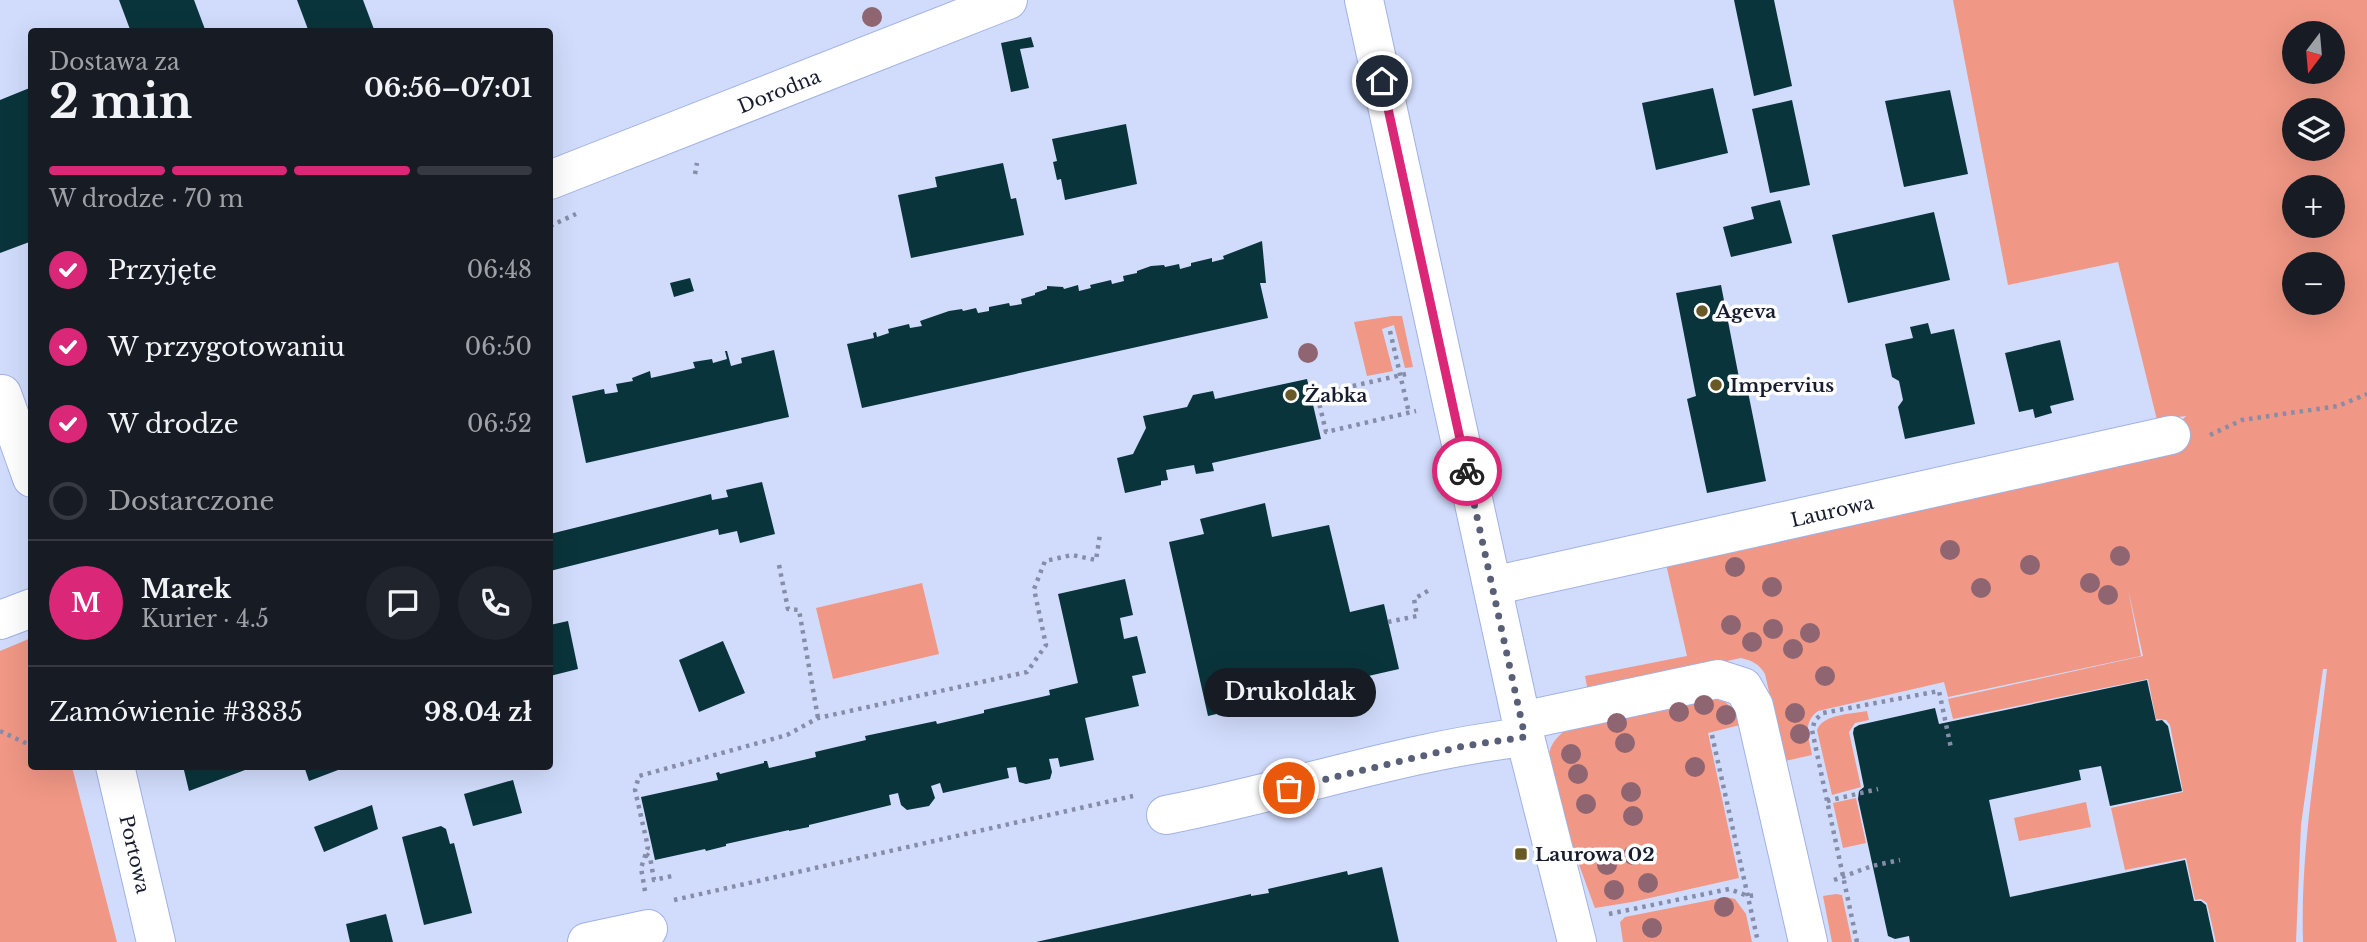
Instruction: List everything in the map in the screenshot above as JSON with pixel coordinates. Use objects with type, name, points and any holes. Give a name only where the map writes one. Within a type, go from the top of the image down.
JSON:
[{"type":"street","name":"Dorodna","points":[[553,179],[1008,0]]},
{"type":"street","points":[[1364,0],[1523,729],[1577,942]]},
{"type":"street","points":[[11,390],[28,461]]},
{"type":"street","name":"Laurowa","points":[[1492,586],[2171,435]]},
{"type":"street","points":[[0,620],[28,610]]},
{"type":"street","points":[[1166,814],[1464,746],[1718,679],[1743,687],[1754,706],[1808,942]]},
{"type":"street","name":"Portowa","points":[[116,770],[156,942]]},
{"type":"street","points":[[587,942],[647,914]]},
{"type":"path","points":[[1390,331],[1409,413]]},
{"type":"path","points":[[1411,373],[1317,394],[1326,432],[1419,411]]},
{"type":"path","points":[[2171,435],[2203,438],[2242,420],[2337,406],[2367,394]]},
{"type":"path","points":[[647,914],[641,868],[648,847],[635,790],[639,776],[787,736],[818,718],[1027,672],[1046,645],[1034,589],[1045,561],[1072,555],[1096,560],[1100,534]]},
{"type":"path","points":[[779,565],[788,609],[799,610],[818,718]]},
{"type":"path","points":[[1388,622],[1417,616],[1414,599],[1431,589]]},
{"type":"path","points":[[1336,683],[1338,689],[1364,683],[1369,702]]},
{"type":"path","points":[[1857,942],[1812,730],[1815,720],[1823,713],[1873,700],[1939,691],[1951,748]]},
{"type":"path","points":[[0,731],[28,744]]},
{"type":"path","points":[[1712,735],[1758,942]]},
{"type":"path","points":[[1827,801],[1878,789]]},
{"type":"path","points":[[673,900],[1156,791],[1166,814]]},
{"type":"path","points":[[646,854],[650,857],[654,880],[672,876]]},
{"type":"path","points":[[1611,923],[1609,913],[1729,889],[1748,896],[1843,878],[1872,866],[1899,860]]},
{"type":"shaded area","points":[[1953,0],[2367,0],[2367,942],[2303,942],[2307,839],[2327,669],[2323,669],[2301,825],[2296,942],[2216,942],[2207,903],[2201,899],[2195,900],[2186,858],[2125,870],[2111,808],[2183,792],[2170,725],[2166,720],[2156,719],[2148,679],[1953,719],[1948,699],[2143,656],[2128,589],[2141,656],[1948,697],[1944,682],[1818,711],[1808,725],[1812,755],[1785,761],[1765,674],[1758,665],[1749,660],[1741,658],[1588,691],[1585,676],[1687,656],[1666,564],[2145,457],[2186,416],[2157,420],[2118,262],[2008,285]]},
{"type":"shaded area","points":[[1402,316],[1413,367],[1405,368],[1394,325],[1382,329],[1393,371],[1367,376],[1354,322]]},
{"type":"shaded area","points":[[922,583],[939,654],[833,679],[816,608]]},
{"type":"shaded area","points":[[28,639],[28,770],[73,770],[117,942],[0,942],[0,651]]},
{"type":"shaded area","points":[[1715,699],[1725,702],[1738,712],[1740,725],[1708,733],[1739,878],[1595,908],[1566,828],[1553,781],[1550,750],[1553,744],[1567,729]]},
{"type":"shaded area","points":[[1867,711],[1869,720],[1855,723],[1849,732],[1861,787],[1832,795],[1817,730],[1832,718]]},
{"type":"shaded area","points":[[1856,798],[1866,843],[1843,848],[1833,803]]},
{"type":"shaded area","points":[[2086,802],[2091,827],[2019,841],[2014,818]]},
{"type":"shaded area","points":[[1842,895],[1852,942],[1832,942],[1823,896]]},
{"type":"shaded area","points":[[1726,897],[1735,899],[1746,914],[1752,942],[1623,942],[1620,922],[1625,917]]},
{"type":"building","points":[[119,0],[194,0],[204,28],[130,28]]},
{"type":"building","points":[[297,0],[363,0],[374,28],[308,28]]},
{"type":"building","points":[[1734,0],[1774,0],[1792,86],[1754,96]]},
{"type":"building","points":[[1031,37],[1034,47],[1020,49],[1029,88],[1011,92],[1001,43]]},
{"type":"building","points":[[1713,88],[1728,153],[1656,170],[1642,103]]},
{"type":"building","points":[[28,89],[28,242],[0,253],[0,100]]},
{"type":"building","points":[[1950,90],[1968,174],[1904,187],[1885,101]]},
{"type":"building","points":[[1792,100],[1810,185],[1770,193],[1752,109]]},
{"type":"building","points":[[1126,124],[1137,184],[1065,200],[1061,179],[1057,180],[1053,162],[1057,161],[1052,139]]},
{"type":"building","points":[[1003,163],[1011,199],[1016,198],[1024,235],[911,258],[898,195],[937,187],[935,177]]},
{"type":"building","points":[[1780,200],[1792,243],[1731,257],[1723,227],[1754,219],[1751,207]]},
{"type":"building","points":[[1934,212],[1950,280],[1848,303],[1832,235]]},
{"type":"building","points":[[1262,241],[1266,283],[1260,283],[1268,318],[862,408],[847,344],[874,338],[873,333],[876,332],[877,337],[889,333],[888,329],[909,324],[910,328],[922,326],[920,321],[949,311],[976,308],[978,313],[989,311],[989,307],[1009,303],[1010,306],[1022,304],[1021,299],[1047,289],[1047,286],[1064,289],[1078,285],[1079,291],[1111,280],[1112,284],[1124,281],[1123,276],[1151,266],[1179,264],[1180,269],[1212,258],[1212,262]]},
{"type":"building","points":[[690,278],[694,291],[674,297],[670,283]]},
{"type":"building","points":[[1721,285],[1741,388],[1747,387],[1766,481],[1707,493],[1687,399],[1696,396],[1676,293]]},
{"type":"building","points":[[1928,323],[1931,334],[1954,329],[1975,424],[1905,439],[1898,407],[1903,400],[1899,381],[1892,377],[1885,344],[1913,338],[1910,327]]},
{"type":"building","points":[[2060,340],[2074,400],[2050,406],[2052,413],[2035,418],[2033,409],[2019,412],[2005,353]]},
{"type":"building","points":[[774,350],[789,417],[586,463],[572,396],[604,389],[605,394],[618,392],[616,384],[633,381],[632,378],[650,371],[651,378],[695,368],[693,362],[712,359],[713,363],[727,359],[725,351],[731,366],[742,363],[741,358]]},
{"type":"building","points":[[1307,379],[1321,439],[1212,463],[1214,471],[1196,474],[1194,465],[1166,470],[1168,480],[1161,481],[1161,485],[1125,493],[1117,458],[1133,454],[1146,428],[1143,416],[1187,407],[1193,395],[1213,391],[1215,399]]},
{"type":"building","points":[[762,482],[775,534],[740,543],[737,531],[719,535],[718,529],[553,570],[553,533],[711,494],[712,500],[728,497],[726,490]]},
{"type":"building","points":[[1265,503],[1272,537],[1329,525],[1350,612],[1384,604],[1399,669],[1241,705],[1242,708],[1208,716],[1169,542],[1204,534],[1200,519]]},
{"type":"building","points":[[1125,579],[1133,615],[1120,618],[1124,639],[1137,636],[1146,673],[1132,676],[1139,706],[1085,718],[1094,760],[1060,767],[1058,758],[1049,759],[1052,772],[1050,779],[1026,784],[1019,782],[1016,767],[1007,768],[1009,778],[943,793],[940,783],[931,786],[935,798],[929,806],[907,810],[901,805],[898,793],[889,795],[891,805],[809,827],[655,860],[641,797],[718,780],[716,773],[764,761],[767,761],[769,768],[816,757],[815,752],[866,740],[865,736],[984,713],[984,710],[1050,695],[1049,690],[1078,683],[1058,594]]},
{"type":"building","points":[[568,621],[578,669],[553,675],[553,624]]},
{"type":"building","points":[[723,641],[745,693],[699,712],[679,660]]},
{"type":"building","points":[[2147,680],[2156,721],[2162,720],[2168,726],[2182,791],[2110,806],[2101,766],[2079,770],[2081,780],[1989,800],[2010,897],[2185,860],[2194,901],[2201,901],[2206,905],[2214,942],[1910,942],[1909,936],[1895,939],[1888,936],[1858,799],[1859,791],[1864,787],[1854,728],[1935,708],[1939,724]]},
{"type":"building","points":[[184,770],[245,770],[189,791]]},
{"type":"building","points":[[305,770],[338,770],[309,781]]},
{"type":"building","points":[[513,780],[522,813],[473,826],[464,794]]},
{"type":"building","points":[[372,805],[378,829],[324,852],[314,827]]},
{"type":"building","points":[[441,826],[446,829],[450,844],[454,843],[472,913],[424,925],[402,837]]},
{"type":"building","points":[[1382,867],[1399,942],[1036,942],[1251,894],[1269,893],[1268,889],[1347,871],[1348,875]]},
{"type":"building","points":[[386,914],[393,942],[350,942],[346,924]]},
{"type":"way so far","points":[[1289,788],[1464,746],[1525,737],[1467,471]]},
{"type":"place","name":"Ageva","points":[[1702,311]]},
{"type":"place","name":"Impervius","points":[[1716,385]]},
{"type":"place","name":"Żabka","points":[[1291,395]]},
{"type":"place","name":"Drukoldak","points":[[1289,788]]},
{"type":"place","name":"Laurowa 02","points":[[1521,854]]},
{"type":"route","points":[[1382,81],[1467,471]]}]
